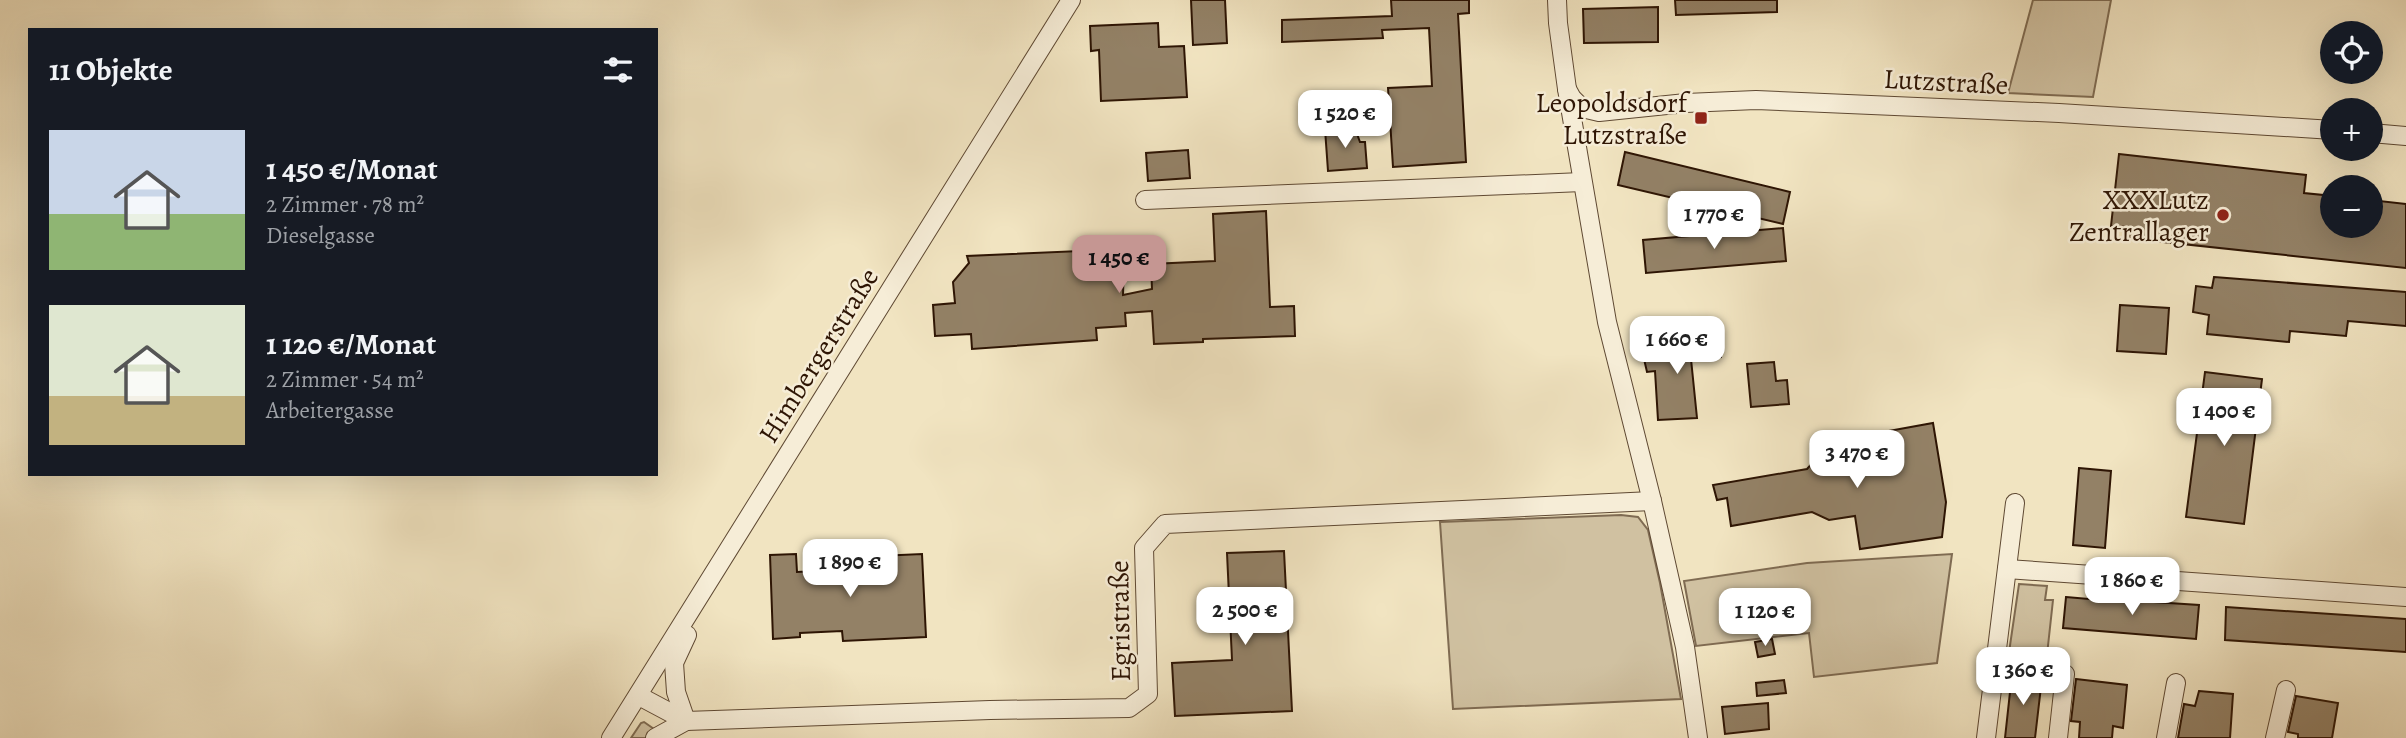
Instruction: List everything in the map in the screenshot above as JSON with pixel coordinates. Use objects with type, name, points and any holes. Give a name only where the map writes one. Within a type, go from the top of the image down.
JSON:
[{"type":"street","name":"Himbergerstraße","points":[[611,738],[1071,0]]},
{"type":"street","points":[[1557,0],[1567,89],[1607,323],[1653,501],[1685,648],[1698,738]]},
{"type":"street","name":"Lutzstraße","points":[[1567,89],[1582,108],[1599,112],[1686,103],[1756,100],[2059,113],[2320,129]]},
{"type":"street","points":[[2383,134],[2406,136]]},
{"type":"street","points":[[1145,200],[1582,182]]},
{"type":"street","name":"Egristraße","points":[[686,721],[1129,708],[1148,694],[1144,548],[1165,524],[1653,501]]},
{"type":"street","points":[[1986,738],[2015,503]]},
{"type":"street","points":[[686,721],[676,692],[674,663],[736,536]]},
{"type":"street","points":[[2007,569],[2406,597]]},
{"type":"street","points":[[2058,738],[2065,674]]},
{"type":"street","points":[[2166,738],[2176,683]]},
{"type":"street","points":[[2276,738],[2286,690]]},
{"type":"street","points":[[639,696],[686,721]]},
{"type":"street","points":[[655,738],[686,721]]},
{"type":"shaded area","points":[[2033,0],[2111,0],[2093,97],[2008,93]]},
{"type":"shaded area","points":[[1621,515],[1638,517],[1648,530],[1681,699],[1453,709],[1440,522]]},
{"type":"shaded area","points":[[1952,554],[1937,663],[1814,677],[1809,633],[1696,646],[1684,581],[1807,563]]},
{"type":"shaded area","points":[[2019,584],[2047,586],[2045,600],[2053,600],[2046,664],[2008,659]]},
{"type":"shaded area","points":[[644,722],[654,731],[646,738],[631,738],[641,723]]},
{"type":"building","points":[[1191,0],[1225,0],[1227,43],[1193,45]]},
{"type":"building","points":[[1391,0],[1469,0],[1469,13],[1458,14],[1466,162],[1393,167],[1388,88],[1432,86],[1429,28],[1382,30],[1383,38],[1282,42],[1282,20],[1392,16]]},
{"type":"building","points":[[1675,0],[1777,0],[1777,12],[1676,15]]},
{"type":"building","points":[[1658,7],[1658,42],[1584,43],[1583,9]]},
{"type":"building","points":[[1158,23],[1159,47],[1184,46],[1187,97],[1101,101],[1099,50],[1091,51],[1090,26]]},
{"type":"building","points":[[1347,128],[1357,134],[1360,142],[1365,142],[1367,168],[1328,171],[1325,129]]},
{"type":"building","points":[[1188,150],[1190,178],[1148,181],[1146,153]]},
{"type":"building","points":[[1625,152],[1790,192],[1783,224],[1618,185]]},
{"type":"building","name":"XXXLutz Zentrallager","points":[[2119,154],[2306,175],[2304,193],[2320,195],[2320,238],[2383,238],[2383,201],[2406,204],[2406,268],[2126,238],[2127,227],[2111,226]]},
{"type":"building","points":[[1266,211],[1270,307],[1294,306],[1295,336],[1203,339],[1203,342],[1154,344],[1152,311],[1125,313],[1126,326],[1096,328],[1097,340],[972,349],[971,334],[935,336],[933,305],[955,303],[953,282],[969,263],[967,256],[1080,251],[1080,260],[1097,260],[1096,266],[1124,264],[1123,295],[1152,289],[1151,264],[1215,261],[1213,214]]},
{"type":"building","points":[[1783,228],[1786,261],[1646,273],[1643,240]]},
{"type":"building","points":[[2214,277],[2406,292],[2406,326],[2348,321],[2346,336],[2290,331],[2289,342],[2207,334],[2209,315],[2193,312],[2196,286],[2212,288]]},
{"type":"building","points":[[2120,305],[2169,308],[2166,354],[2117,351]]},
{"type":"building","points":[[1721,341],[1721,357],[1691,359],[1697,418],[1658,420],[1655,371],[1647,372],[1641,346]]},
{"type":"building","points":[[1774,362],[1776,381],[1787,380],[1789,404],[1751,407],[1747,364]]},
{"type":"building","points":[[2205,372],[2262,379],[2244,524],[2186,517]]},
{"type":"building","points":[[1933,423],[1946,502],[1942,537],[1860,549],[1855,516],[1829,520],[1812,512],[1731,526],[1727,498],[1717,500],[1713,485],[1807,469],[1816,459],[1876,449],[1872,434]]},
{"type":"building","points":[[2079,468],[2111,471],[2105,548],[2073,545]]},
{"type":"building","points":[[1284,551],[1292,711],[1175,716],[1172,663],[1232,660],[1227,553]]},
{"type":"building","points":[[796,554],[797,572],[857,569],[856,557],[922,554],[926,637],[843,641],[842,631],[800,633],[800,637],[773,639],[770,555]]},
{"type":"building","points":[[2066,597],[2199,605],[2196,639],[2063,628]]},
{"type":"building","points":[[2226,607],[2406,619],[2406,652],[2225,640]]},
{"type":"building","points":[[1772,639],[1775,654],[1758,657],[1755,642]]},
{"type":"building","points":[[2012,674],[2042,678],[2035,738],[2005,738]]},
{"type":"building","points":[[2076,679],[2127,685],[2123,728],[2113,726],[2112,738],[2079,738],[2080,722],[2071,721]]},
{"type":"building","points":[[1784,680],[1786,693],[1757,696],[1756,683]]},
{"type":"building","points":[[2199,691],[2233,694],[2230,738],[2178,738],[2184,704],[2195,706]]},
{"type":"building","points":[[2296,696],[2338,703],[2332,738],[2298,738],[2298,734],[2288,732]]},
{"type":"building","points":[[1768,703],[1769,729],[1725,734],[1722,707]]},
{"type":"place","name":"Leopoldsdorf Lutzstraße","points":[[1701,118]]},
{"type":"place","name":"XXXLutz Zentrallager","points":[[2223,215]]}]
